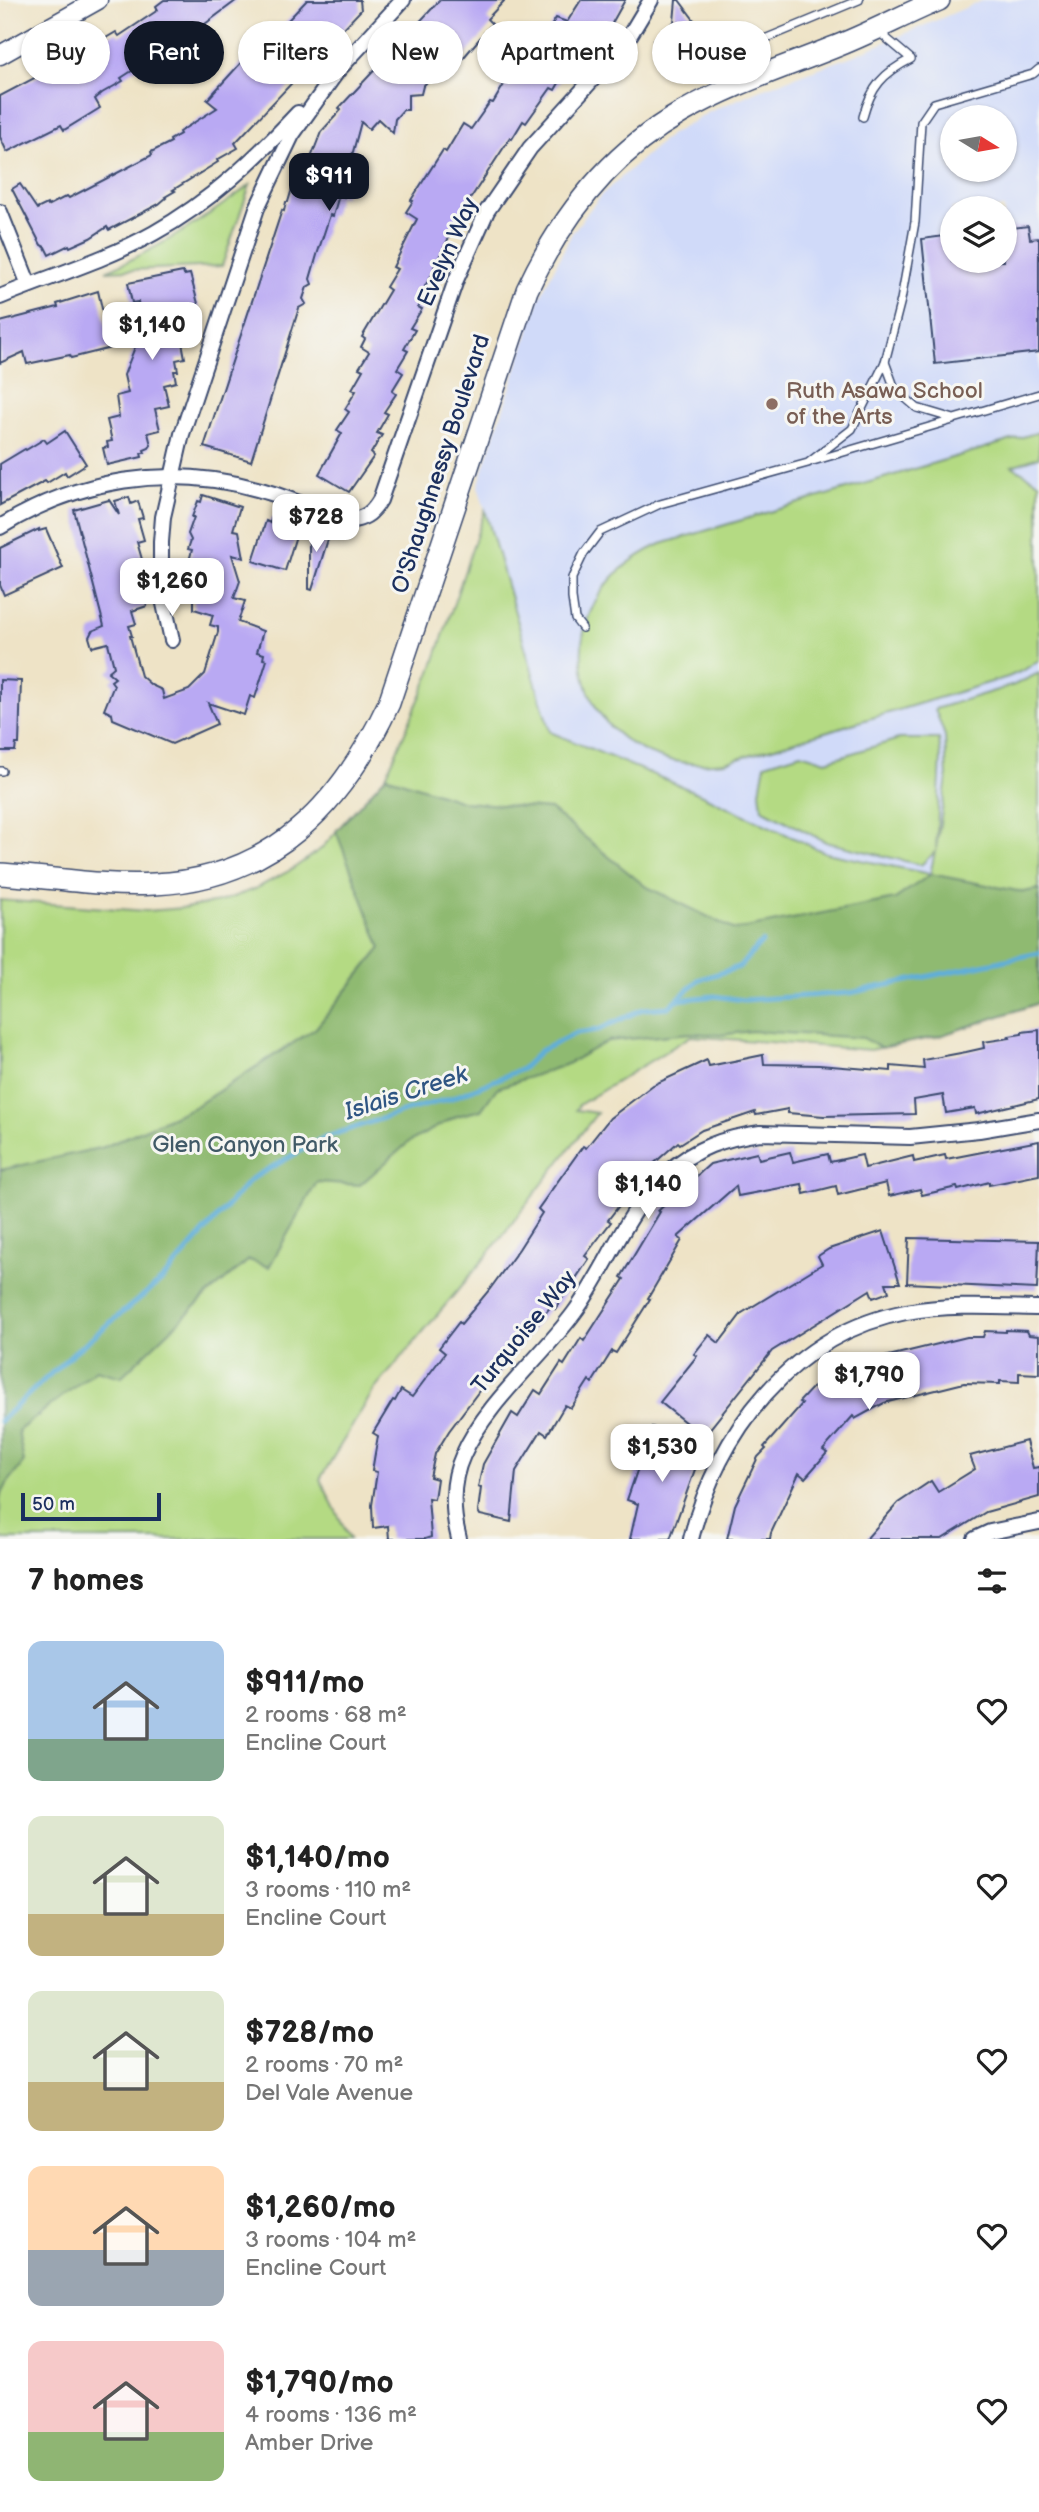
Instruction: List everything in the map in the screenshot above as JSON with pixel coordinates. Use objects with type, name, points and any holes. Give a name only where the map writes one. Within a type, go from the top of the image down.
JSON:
[{"type":"main road","name":"O'Shaughnessy Boulevard","points":[[0,874],[136,885],[193,880],[230,870],[266,852],[300,829],[329,801],[363,755],[389,703],[519,311],[549,246],[592,186],[622,155],[660,125],[725,91],[939,0]]},
{"type":"street","points":[[0,55],[99,0]]},
{"type":"street","points":[[353,54],[403,0]]},
{"type":"street","name":"Evelyn Way","points":[[172,477],[240,484],[354,520],[365,518],[374,510],[380,500],[456,280],[487,211],[530,148],[618,51],[651,0]]},
{"type":"street","points":[[0,297],[132,244],[205,201],[257,156],[326,84]]},
{"type":"street","points":[[172,640],[164,609],[160,568],[163,517],[183,433],[257,208],[292,135],[328,84]]},
{"type":"street","points":[[0,212],[29,285]]},
{"type":"street","points":[[0,527],[54,498],[84,488],[127,480],[172,477]]},
{"type":"street","name":"Turquoise Way","points":[[459,1539],[454,1510],[455,1485],[461,1459],[471,1437],[575,1312],[646,1198],[666,1174],[690,1155],[713,1143],[760,1133],[911,1137],[1039,1120]]},
{"type":"street","points":[[691,1539],[710,1480],[732,1437],[766,1393],[818,1349],[873,1321],[905,1312],[941,1307],[1039,1308]]},
{"type":"street","points":[[975,1539],[998,1530],[1039,1522]]},
{"type":"lane","points":[[725,91],[731,60],[738,50],[859,0]]},
{"type":"lane","points":[[863,117],[870,94],[891,70],[911,60],[876,29]]},
{"type":"lane","points":[[808,463],[852,429],[885,362],[901,300],[915,222],[921,122],[934,103],[1033,74],[1039,69]]},
{"type":"lane","points":[[885,362],[895,389],[917,408],[954,419]]},
{"type":"lane","points":[[582,628],[575,619],[572,578],[584,553],[600,532],[660,504],[1039,394]]},
{"type":"shaded area","name":"Ruth Asawa School of the Arts","points":[[984,0],[1039,0],[1039,889],[1024,892],[826,853],[700,794],[550,732],[478,486],[540,297],[572,233],[601,195],[668,136],[709,112],[759,90],[855,55]]},
{"type":"green space","points":[[250,185],[222,266],[106,271],[181,232]]},
{"type":"green space","points":[[1039,432],[1039,457],[1012,466],[1039,482],[1039,660],[1024,670],[725,762],[673,761],[632,744],[603,717],[586,683],[582,644],[593,606],[619,571],[661,544]]},
{"type":"green space","name":"Glen Canyon Park","points":[[485,510],[550,732],[700,794],[826,853],[930,874],[935,852],[921,865],[826,842],[762,809],[760,791],[765,764],[801,753],[826,761],[899,739],[939,739],[941,758],[936,849],[947,778],[945,736],[935,709],[1014,685],[1039,673],[1039,1003],[936,1037],[870,1050],[691,1036],[579,1105],[576,1110],[597,1113],[485,1258],[374,1390],[320,1479],[350,1539],[0,1539],[0,900],[146,911],[184,908],[219,902],[255,889],[291,870],[321,849],[386,776],[431,672]]},
{"type":"green space","points":[[386,776],[465,802],[550,809],[645,886],[735,930],[895,899],[931,874],[1023,892],[1039,889],[1039,1003],[936,1037],[881,1048],[863,1038],[752,1031],[721,1035],[691,1033],[608,1041],[565,1065],[497,1088],[481,1110],[457,1116],[409,1142],[360,1185],[317,1182],[269,1267],[249,1260],[205,1297],[121,1377],[96,1370],[18,1431],[24,1462],[0,1498],[0,1170],[104,1147],[194,1107],[316,1028],[381,948],[336,831]]},
{"type":"building","points":[[164,0],[237,0],[209,21],[142,21],[158,10],[156,6]]},
{"type":"building","points":[[307,0],[360,0],[361,10],[351,21],[287,21]]},
{"type":"building","points":[[440,0],[505,0],[487,19],[489,21],[477,21],[477,42],[463,58],[463,21],[420,21]]},
{"type":"building","points":[[581,0],[625,0],[613,21],[568,21]]},
{"type":"building","points":[[676,0],[679,0],[695,21],[674,21]]},
{"type":"building","points":[[116,32],[119,36],[124,33],[123,81],[95,99],[100,108],[64,130],[61,125],[7,152],[0,137],[0,96],[23,84],[110,84],[110,36]]},
{"type":"building","points":[[238,66],[238,84],[291,84],[235,143],[238,148],[173,190],[175,191],[159,204],[109,230],[107,227],[90,238],[49,255],[12,189],[20,184],[37,209],[67,196],[69,198],[152,155],[151,152],[171,142],[179,132],[217,108],[207,100]]},
{"type":"building","points":[[367,78],[367,84],[425,84],[421,94],[408,95],[408,110],[403,110],[395,119],[393,133],[378,119],[369,129],[361,122],[350,163],[356,165],[352,179],[350,178],[344,197],[339,195],[333,216],[330,215],[310,279],[312,284],[307,287],[303,299],[306,304],[299,308],[251,461],[204,447],[282,210],[284,211],[288,202],[294,182],[298,183],[303,167],[305,168],[306,162],[309,163],[321,132],[341,110],[339,108]]},
{"type":"building","points":[[504,84],[558,84],[555,90],[551,88],[526,123],[523,121],[512,139],[510,138],[463,210],[425,286],[429,289],[418,307],[422,309],[410,328],[415,330],[404,349],[408,351],[397,369],[403,373],[392,391],[396,394],[384,412],[388,414],[377,433],[382,435],[371,453],[374,456],[349,492],[319,474],[342,433],[337,430],[349,412],[345,409],[356,391],[352,389],[363,370],[359,368],[369,352],[361,347],[365,339],[362,337],[390,290],[386,287],[397,269],[393,267],[417,219],[406,212],[443,150],[446,152],[463,124],[471,129],[490,102],[493,103]]},
{"type":"building","points":[[1028,226],[1030,239],[1039,238],[1039,352],[935,364],[922,239],[940,237],[940,273],[1017,273],[1017,227]]},
{"type":"building","points":[[183,272],[184,275],[190,274],[200,311],[188,313],[193,334],[181,337],[185,358],[176,360],[176,382],[164,385],[169,406],[155,409],[160,430],[148,433],[151,445],[144,450],[145,453],[141,453],[142,457],[107,465],[103,448],[108,447],[107,442],[112,441],[107,420],[119,417],[116,396],[128,393],[124,375],[135,347],[147,344],[138,302],[132,303],[128,283]]},
{"type":"building","points":[[98,291],[111,348],[71,358],[70,355],[27,364],[24,352],[0,363],[0,322],[58,307],[57,304]]},
{"type":"building","points":[[65,431],[86,464],[67,476],[65,472],[0,505],[0,464],[44,439],[47,443]]},
{"type":"building","points":[[203,495],[240,507],[233,530],[239,531],[244,558],[232,555],[240,581],[234,598],[245,601],[238,622],[263,631],[257,652],[264,654],[263,659],[267,660],[255,698],[250,696],[244,715],[208,703],[217,724],[172,744],[113,719],[112,714],[104,710],[114,685],[111,681],[115,678],[108,672],[114,667],[108,643],[92,647],[89,637],[92,631],[104,626],[74,510],[109,500],[119,515],[115,501],[129,497],[131,504],[138,501],[143,518],[138,519],[144,540],[137,542],[143,563],[139,564],[145,584],[142,585],[147,606],[132,611],[136,624],[129,626],[130,636],[141,676],[162,690],[164,699],[189,690],[205,674],[218,632],[218,627],[210,625],[213,615],[194,609],[194,597],[188,586],[193,568],[190,567],[189,561],[192,550],[188,549],[191,540],[188,534],[198,501],[201,502]]},
{"type":"building","points":[[272,517],[299,526],[285,571],[253,561],[266,521],[270,523]]},
{"type":"building","points":[[39,529],[46,529],[63,568],[4,595],[0,585],[0,548]]},
{"type":"building","points":[[309,529],[329,536],[312,590],[309,589]]},
{"type":"building","points":[[0,680],[21,681],[19,744],[16,744],[15,751],[0,751]]},
{"type":"building","points":[[1039,1030],[1039,1099],[976,1114],[975,1108],[946,1113],[943,1095],[914,1100],[915,1114],[824,1116],[788,1113],[788,1109],[756,1115],[755,1112],[702,1130],[680,1144],[678,1142],[632,1183],[635,1185],[608,1220],[611,1222],[585,1256],[589,1259],[555,1309],[551,1306],[499,1374],[494,1371],[449,1431],[435,1454],[430,1477],[437,1479],[434,1499],[428,1498],[431,1537],[389,1539],[388,1526],[373,1528],[372,1505],[377,1472],[372,1471],[378,1436],[373,1433],[393,1400],[395,1401],[401,1390],[412,1397],[445,1353],[439,1348],[490,1289],[519,1249],[542,1213],[538,1209],[583,1146],[586,1148],[610,1118],[653,1085],[707,1060],[709,1066],[763,1055],[764,1064],[891,1071],[891,1066],[924,1069],[923,1060],[984,1048],[983,1042]]},
{"type":"building","points":[[1039,1141],[1039,1175],[989,1185],[989,1182],[958,1190],[957,1187],[922,1195],[920,1189],[889,1196],[886,1183],[838,1195],[836,1186],[804,1194],[802,1184],[738,1196],[736,1186],[678,1237],[682,1240],[648,1298],[650,1299],[616,1353],[612,1351],[592,1383],[589,1380],[571,1408],[565,1405],[547,1435],[541,1431],[516,1471],[511,1522],[480,1515],[478,1511],[481,1488],[478,1487],[483,1464],[512,1413],[518,1417],[535,1390],[541,1394],[581,1338],[584,1341],[624,1279],[621,1277],[660,1212],[658,1211],[710,1164],[757,1153],[759,1159],[790,1152],[793,1162],[828,1154],[830,1162],[862,1155],[865,1168],[913,1156],[914,1162],[945,1155],[946,1159]]},
{"type":"building","points":[[883,1231],[900,1283],[886,1283],[889,1292],[873,1298],[870,1290],[772,1351],[709,1430],[706,1439],[660,1402],[697,1356],[694,1354],[709,1335],[719,1343],[742,1313],[822,1264],[818,1256],[829,1249]]},
{"type":"building","points":[[909,1238],[1039,1241],[1037,1289],[907,1283]]},
{"type":"building","points":[[985,1331],[1027,1331],[1029,1335],[1039,1336],[1039,1374],[1019,1373],[1019,1382],[964,1383],[884,1403],[855,1419],[853,1416],[823,1450],[827,1453],[805,1478],[799,1473],[770,1539],[727,1539],[735,1505],[758,1457],[766,1449],[764,1447],[802,1404],[799,1402],[813,1387],[816,1389],[829,1373],[836,1376],[840,1372],[844,1375],[868,1361],[967,1337],[983,1337]]},
{"type":"building","points":[[652,1427],[703,1447],[670,1539],[630,1539],[638,1504],[627,1500]]},
{"type":"building","points":[[1026,1441],[1033,1468],[1039,1467],[1039,1497],[986,1512],[942,1539],[866,1539],[898,1503],[931,1481],[938,1492],[975,1469],[970,1456]]},
{"type":"waterway","name":"Islais Creek","points":[[0,1421],[73,1353],[162,1280],[251,1179],[323,1138],[452,1098],[522,1069],[540,1051],[576,1033],[598,1030],[643,1009],[669,1007],[698,980],[739,967],[762,942]]},
{"type":"waterway","points":[[677,1000],[714,996],[744,1000],[850,993],[1039,953]]},
{"type":"place","name":"Ruth Asawa School of the Arts","points":[[772,404]]}]
